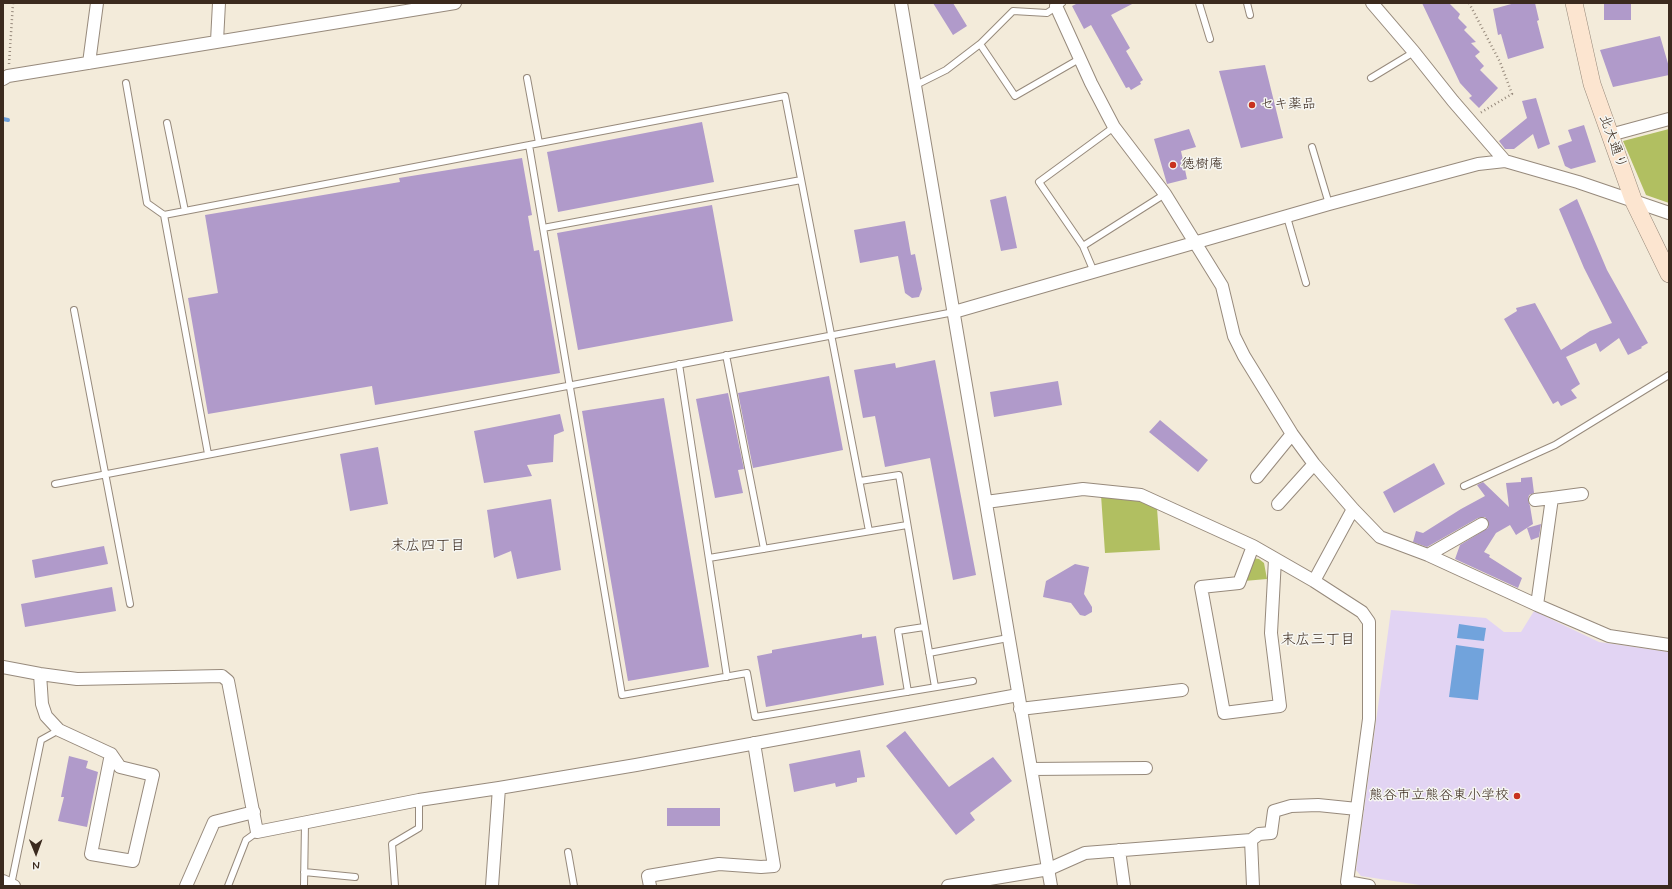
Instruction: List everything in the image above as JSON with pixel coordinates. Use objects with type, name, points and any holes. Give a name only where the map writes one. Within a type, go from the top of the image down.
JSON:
[{"type":"street","points":[[89,63],[97,3]]},
{"type":"street","points":[[217,41],[219,3]]},
{"type":"street","points":[[6,77],[217,41],[455,3]]},
{"type":"street","points":[[901,3],[1051,886]]},
{"type":"street","points":[[1372,3],[1505,161]]},
{"type":"street","name":"北大通り","points":[[1574,3],[1592,84],[1634,202],[1669,274]]},
{"type":"street","points":[[1057,4],[1091,83],[1114,127],[1165,194],[1222,286],[1234,336],[1244,356],[1292,434],[1314,464],[1353,509],[1380,536],[1428,555],[1609,636],[1669,645]]},
{"type":"street","points":[[1610,135],[1669,119]]},
{"type":"street","points":[[954,312],[1196,244],[1329,204],[1478,164],[1505,161],[1578,182],[1669,213]]},
{"type":"street","points":[[1256,477],[1292,434]]},
{"type":"street","points":[[1278,504],[1314,464]]},
{"type":"street","points":[[986,502],[1083,489],[1141,495],[1253,546],[1314,581],[1362,612],[1369,622],[1369,719],[1347,882],[1368,886]]},
{"type":"street","points":[[1535,500],[1582,494]]},
{"type":"street","points":[[1537,605],[1552,498]]},
{"type":"street","points":[[1314,581],[1353,509]]},
{"type":"street","points":[[1428,555],[1482,524]]},
{"type":"street","points":[[1253,546],[1239,583],[1201,587],[1224,713],[1280,706],[1271,633],[1275,559]]},
{"type":"street","points":[[3,666],[40,674],[77,679],[222,676],[228,682],[257,832],[305,824],[418,800],[499,788],[1018,695]]},
{"type":"street","points":[[40,674],[42,704],[46,716],[59,730],[111,754],[120,767],[153,775],[133,861],[91,854],[111,754]]},
{"type":"street","points":[[1020,709],[1182,690]]},
{"type":"street","points":[[650,886],[648,876],[655,874],[719,864],[761,867],[774,866],[754,743]]},
{"type":"street","points":[[1031,769],[1146,768]]},
{"type":"street","points":[[492,886],[499,788]]},
{"type":"street","points":[[948,886],[1049,869],[1086,853],[1252,840],[1259,834],[1271,833],[1274,811],[1291,806],[1318,805],[1357,809]]},
{"type":"street","points":[[186,886],[214,822],[254,812]]},
{"type":"street","points":[[1252,840],[1253,886]]},
{"type":"street","points":[[1119,850],[1124,886]]},
{"type":"lane","points":[[1198,3],[1210,39]]},
{"type":"lane","points":[[1247,3],[1250,15]]},
{"type":"lane","points":[[916,85],[946,70],[980,44],[1013,11],[1036,14],[1047,13],[1057,4]]},
{"type":"lane","points":[[980,44],[1015,96],[1080,58]]},
{"type":"lane","points":[[1371,78],[1414,52]]},
{"type":"lane","points":[[527,78],[540,143]]},
{"type":"lane","points":[[126,83],[146,203],[164,215],[785,96],[869,531]]},
{"type":"lane","points":[[167,124],[185,211]]},
{"type":"lane","points":[[1094,272],[1083,246],[1039,182],[1114,127]]},
{"type":"lane","points":[[529,145],[622,695],[747,673],[755,717],[973,681]]},
{"type":"lane","points":[[1312,147],[1329,204]]},
{"type":"lane","points":[[543,228],[801,180]]},
{"type":"lane","points":[[1083,246],[1165,194]]},
{"type":"lane","points":[[164,215],[208,454]]},
{"type":"lane","points":[[1288,217],[1306,282]]},
{"type":"lane","points":[[74,310],[130,604]]},
{"type":"lane","points":[[55,484],[954,312]]},
{"type":"lane","points":[[726,355],[764,549]]},
{"type":"lane","points":[[679,364],[727,676]]},
{"type":"lane","points":[[1464,486],[1555,445],[1669,375]]},
{"type":"lane","points":[[860,481],[899,475],[935,687]]},
{"type":"lane","points":[[709,558],[907,525]]},
{"type":"lane","points":[[908,692],[898,631],[924,627]]},
{"type":"lane","points":[[929,653],[1008,638]]},
{"type":"lane","points":[[9,884],[41,740],[59,730]]},
{"type":"lane","points":[[395,886],[392,844],[419,828],[418,800]]},
{"type":"lane","points":[[304,886],[305,824]]},
{"type":"lane","points":[[228,886],[246,840],[257,832]]},
{"type":"lane","points":[[568,852],[574,886]]},
{"type":"lane","points":[[304,872],[354,877]]},
{"type":"path","points":[[6,77],[13,3]]},
{"type":"path","points":[[1469,3],[1500,62],[1512,94],[1469,120]]},
{"type":"shaded area","name":"熊谷市立熊谷東小学校","points":[[1391,610],[1486,618],[1504,632],[1521,632],[1534,611],[1599,642],[1669,652],[1669,886],[1426,886],[1361,876],[1356,870]]},
{"type":"green space","points":[[1669,129],[1669,203],[1646,195],[1623,141]]},
{"type":"green space","points":[[1101,495],[1142,500],[1157,508],[1160,550],[1105,553]]},
{"type":"green space","points":[[1253,558],[1259,559],[1264,563],[1267,579],[1244,581]]},
{"type":"water","points":[[1459,624],[1486,628],[1484,641],[1457,638]]},
{"type":"water","points":[[1456,645],[1484,649],[1478,700],[1449,697]]},
{"type":"building","points":[[933,3],[953,3],[967,26],[953,35]]},
{"type":"building","points":[[1078,3],[1134,3],[1111,15],[1130,48],[1126,51],[1143,80],[1140,82],[1141,84],[1131,90],[1129,87],[1126,88],[1091,25],[1084,29],[1072,6]]},
{"type":"building","points":[[1422,3],[1449,3],[1460,14],[1458,18],[1467,27],[1464,30],[1476,42],[1471,43],[1480,52],[1475,56],[1484,66],[1480,70],[1498,88],[1479,108],[1469,98],[1472,96],[1460,83]]},
{"type":"building","points":[[1515,3],[1535,3],[1539,20],[1537,21],[1544,48],[1508,59],[1501,34],[1498,35],[1493,9]]},
{"type":"building","points":[[1604,3],[1631,3],[1631,20],[1604,20]]},
{"type":"building","points":[[1660,36],[1669,67],[1669,75],[1613,87],[1600,50]]},
{"type":"building","name":"セキ薬品","points":[[1265,65],[1283,138],[1241,148],[1219,71]]},
{"type":"building","points":[[1536,98],[1550,144],[1538,149],[1533,134],[1514,149],[1505,149],[1499,141],[1527,118],[1522,101]]},
{"type":"building","points":[[702,122],[714,182],[558,212],[547,152]]},
{"type":"building","points":[[1584,125],[1596,162],[1571,169],[1565,166],[1558,146],[1572,141],[1568,130]]},
{"type":"building","name":"徳樹庵","points":[[1189,129],[1196,147],[1181,151],[1187,179],[1167,184],[1154,139]]},
{"type":"building","points":[[522,158],[532,215],[528,216],[534,251],[539,250],[560,373],[375,405],[372,386],[208,414],[188,298],[218,293],[205,215],[400,182],[399,178]]},
{"type":"building","points":[[1006,196],[1017,248],[1001,251],[990,200]]},
{"type":"building","points":[[1577,199],[1607,270],[1648,343],[1641,347],[1642,348],[1628,355],[1619,338],[1600,352],[1596,343],[1566,357],[1580,384],[1571,390],[1577,398],[1561,406],[1558,401],[1553,404],[1504,319],[1517,311],[1516,308],[1535,303],[1561,350],[1590,331],[1612,323],[1584,268],[1559,209]]},
{"type":"building","points":[[712,205],[733,321],[578,350],[557,233]]},
{"type":"building","points":[[905,221],[911,255],[915,254],[922,289],[919,297],[912,298],[905,293],[898,256],[860,263],[854,230]]},
{"type":"building","points":[[935,360],[976,575],[953,580],[930,458],[885,467],[875,416],[863,418],[854,370],[895,363],[896,368]]},
{"type":"building","points":[[829,376],[843,450],[753,468],[738,393]]},
{"type":"building","points":[[1058,381],[1062,405],[994,417],[990,392]]},
{"type":"building","points":[[728,393],[744,469],[738,470],[743,493],[715,498],[696,399]]},
{"type":"building","points":[[664,398],[709,667],[628,681],[582,411]]},
{"type":"building","points":[[560,414],[564,431],[554,435],[553,462],[527,465],[532,476],[484,483],[474,431]]},
{"type":"building","points":[[1160,420],[1208,460],[1198,472],[1149,432]]},
{"type":"building","points":[[378,447],[388,504],[350,511],[340,454]]},
{"type":"building","points":[[1434,463],[1445,484],[1394,513],[1383,492]]},
{"type":"building","points":[[1532,477],[1534,493],[1529,495],[1528,500],[1533,524],[1516,535],[1510,525],[1496,533],[1484,552],[1490,555],[1489,557],[1522,578],[1518,588],[1455,559],[1460,545],[1488,528],[1489,524],[1485,517],[1478,518],[1427,547],[1413,542],[1416,531],[1423,533],[1485,496],[1477,485],[1483,482],[1509,507],[1506,483],[1521,482],[1521,478]]},
{"type":"building","points":[[551,499],[561,570],[517,579],[511,551],[494,558],[487,510]]},
{"type":"building","points":[[1541,524],[1539,537],[1531,540],[1527,528]]},
{"type":"building","points":[[104,546],[108,564],[35,578],[32,560]]},
{"type":"building","points":[[1075,564],[1089,567],[1084,594],[1092,607],[1092,612],[1085,616],[1080,615],[1071,603],[1043,597],[1046,581]]},
{"type":"building","points":[[112,587],[116,611],[25,627],[21,604]]},
{"type":"building","points":[[862,634],[862,638],[876,636],[884,685],[766,707],[757,656],[772,653],[772,650]]},
{"type":"building","points":[[905,731],[949,787],[993,757],[1012,781],[970,813],[975,820],[956,835],[886,746]]},
{"type":"building","points":[[860,750],[865,777],[857,778],[857,782],[836,787],[835,783],[794,792],[789,764]]},
{"type":"building","points":[[69,756],[88,761],[86,768],[98,772],[87,827],[58,821],[64,797],[61,797]]},
{"type":"building","points":[[667,808],[720,808],[720,826],[667,826]]},
{"type":"waterway","points":[[3,119],[8,120]]},
{"type":"place","name":"セキ薬品","points":[[1252,105]]},
{"type":"place","name":"徳樹庵","points":[[1173,165]]},
{"type":"place","name":"熊谷市立熊谷東小学校","points":[[1517,796]]},
{"type":"district","name":"末広四丁目","points":[[428,547]]},
{"type":"district","name":"末広三丁目","points":[[1318,641]]}]
